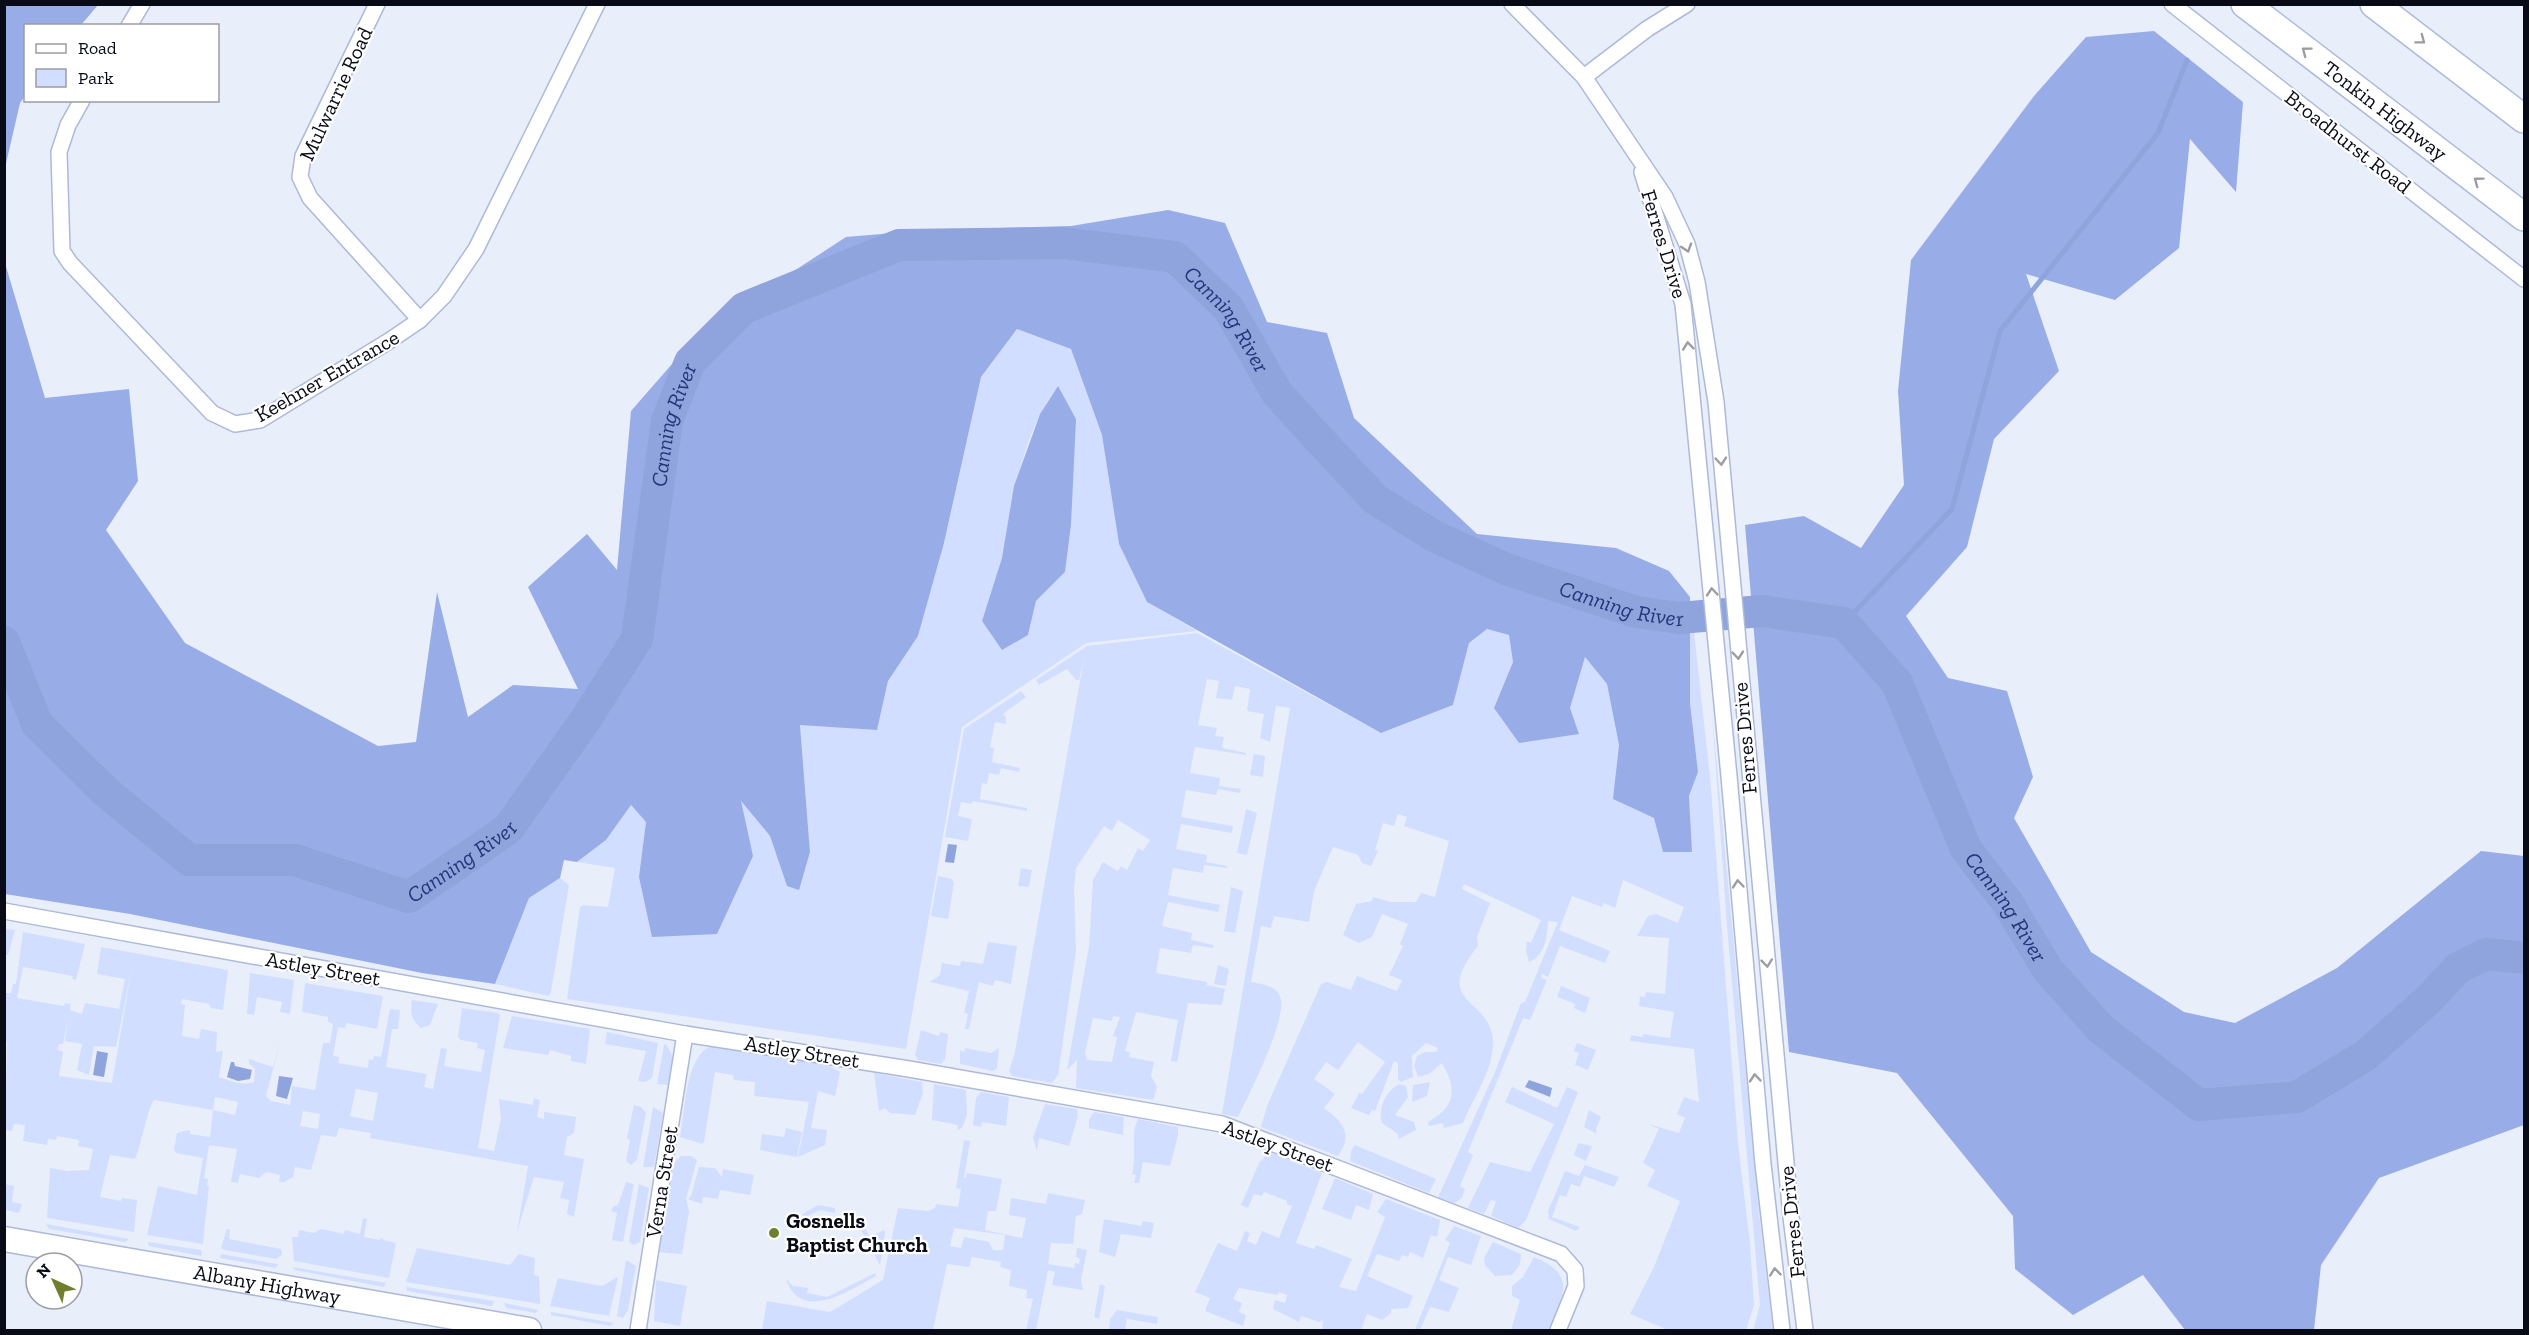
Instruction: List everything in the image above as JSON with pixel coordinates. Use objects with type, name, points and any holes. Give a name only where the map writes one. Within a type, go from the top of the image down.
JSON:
[{"type":"highway","name":"Tonkin Highway","points":[[2245,4],[2524,217]]},
{"type":"highway","points":[[2374,4],[2524,119]]},
{"type":"highway","name":"Albany Highway","points":[[4,1239],[529,1330]]},
{"type":"street","points":[[130,24],[142,4]]},
{"type":"street","name":"Mulwarrie Road","points":[[377,4],[303,156],[300,177],[310,198],[420,320]]},
{"type":"street","name":"Keehner Entrance","points":[[81,102],[68,124],[59,152],[62,251],[70,263],[212,413],[235,424],[260,420],[420,320],[456,281],[477,249],[597,4]]},
{"type":"street","name":"Ferres Drive","points":[[1512,4],[1584,77],[1665,197],[1686,244],[1697,282],[1716,402],[1749,780],[1791,1217],[1805,1330]]},
{"type":"street","points":[[1584,77],[1647,29],[1687,4]]},
{"type":"street","name":"Broadhurst Road","points":[[2172,4],[2524,279]]},
{"type":"street","name":"Ferres Drive","points":[[1639,160],[1651,205],[1678,283],[1694,404],[1763,1164],[1782,1330]]},
{"type":"street","name":"Astley Street","points":[[4,911],[685,1034],[930,1073],[1222,1124],[1561,1254],[1575,1270],[1576,1286],[1558,1330]]},
{"type":"street","name":"Verna Street","points":[[638,1330],[685,1034]]},
{"type":"green space","points":[[1017,329],[1071,349],[1102,435],[1119,544],[1147,602],[1197,631],[1086,643],[962,727],[906,1049],[567,999],[580,907],[583,905],[608,907],[615,868],[577,862],[606,840],[631,805],[646,822],[640,877],[740,800],[770,836],[787,886],[810,852],[800,724],[877,730],[888,681],[918,636],[944,543],[981,377]],"holes":[[[1058,386],[1072,473],[1071,525],[1065,572],[1036,601],[1028,635],[982,621],[1001,563],[1015,489],[1027,446],[1045,405]]]},
{"type":"green space","points":[[1690,597],[1710,776],[1738,1143],[1750,1244],[1754,1305],[1746,1330],[1668,1330],[1630,1314],[1654,1267],[1680,1201],[1647,1186],[1655,1170],[1643,1163],[1659,1129],[1648,1124],[1679,1133],[1685,1118],[1677,1114],[1684,1097],[1699,1102],[1694,1049],[1630,1041],[1631,1035],[1642,1037],[1643,1034],[1670,1038],[1674,1012],[1639,1006],[1640,996],[1645,997],[1646,992],[1665,994],[1669,938],[1637,936],[1648,916],[1656,914],[1678,923],[1684,907],[1623,880],[1615,908],[1604,903],[1602,907],[1572,896],[1559,930],[1610,951],[1605,963],[1560,946],[1548,977],[1542,974],[1541,978],[1547,980],[1530,1020],[1523,1018],[1468,1152],[1473,1155],[1460,1186],[1465,1189],[1462,1198],[1454,1203],[1439,1198],[1439,1195],[1495,1072],[1521,1003],[1525,1002],[1558,922],[1548,921],[1542,950],[1535,959],[1529,962],[1526,951],[1527,941],[1531,943],[1541,920],[1464,884],[1462,889],[1490,903],[1477,937],[1478,946],[1465,965],[1460,980],[1461,990],[1490,1027],[1493,1041],[1487,1073],[1463,1123],[1444,1128],[1443,1123],[1429,1126],[1428,1122],[1449,1104],[1452,1089],[1442,1063],[1429,1074],[1418,1077],[1414,1066],[1417,1056],[1425,1052],[1436,1052],[1438,1048],[1426,1043],[1412,1056],[1413,1077],[1401,1082],[1398,1079],[1398,1063],[1394,1061],[1375,1111],[1372,1110],[1369,1115],[1351,1108],[1359,1093],[1362,1094],[1385,1062],[1358,1042],[1338,1070],[1326,1062],[1314,1079],[1335,1094],[1324,1108],[1337,1118],[1344,1129],[1345,1142],[1338,1156],[1261,1127],[1267,1106],[1321,984],[1327,982],[1351,990],[1357,976],[1397,991],[1402,980],[1389,975],[1403,946],[1400,944],[1408,924],[1382,914],[1372,937],[1359,943],[1343,935],[1356,904],[1372,901],[1373,897],[1391,902],[1416,902],[1421,893],[1435,897],[1449,841],[1404,826],[1407,817],[1398,814],[1394,826],[1383,823],[1375,850],[1378,851],[1371,866],[1362,863],[1358,855],[1333,847],[1314,891],[1309,922],[1274,916],[1271,928],[1261,926],[1251,982],[1274,989],[1280,995],[1281,1011],[1272,1042],[1238,1117],[1222,1114],[1290,708],[1276,706],[1270,742],[1260,738],[1264,714],[1247,711],[1250,689],[1235,686],[1232,700],[1216,698],[1219,681],[1207,679],[1198,725],[1217,728],[1215,736],[1224,737],[1222,748],[1246,753],[1246,755],[1195,747],[1190,773],[1220,778],[1219,786],[1241,789],[1240,793],[1218,789],[1216,795],[1186,790],[1181,817],[1233,826],[1232,833],[1181,824],[1176,849],[1207,855],[1206,862],[1227,866],[1227,868],[1204,865],[1203,873],[1173,868],[1168,895],[1220,905],[1218,912],[1168,902],[1162,926],[1192,933],[1191,940],[1213,945],[1213,948],[1193,945],[1191,953],[1160,948],[1156,973],[1207,982],[1207,985],[1225,989],[1222,1005],[1188,1003],[1177,1062],[1171,1061],[1178,1020],[1136,1012],[1125,1051],[1130,1052],[1129,1057],[1154,1062],[1151,1076],[1157,1087],[1153,1100],[1076,1088],[1077,1060],[1067,1070],[1089,946],[1093,880],[1103,862],[1118,871],[1121,866],[1127,870],[1138,848],[1143,851],[1150,840],[1118,820],[1112,831],[1104,826],[1076,868],[1074,889],[1076,951],[1058,1075],[1052,1083],[1012,1076],[1009,1071],[1015,1052],[1084,658],[1079,680],[1076,680],[1067,669],[1039,685],[1036,680],[1087,646],[1197,633],[1381,733],[1453,705],[1469,643],[1487,629],[1509,635],[1513,662],[1494,708],[1570,708],[1584,656],[1607,684],[1619,745],[1614,799],[1654,818],[1691,852],[1689,796],[1698,772],[1690,703]],"holes":[[[1113,1016],[1120,1017],[1113,1036],[1117,1037],[1112,1062],[1087,1060],[1085,1053],[1093,1018],[1112,1021]]]},
{"type":"green space","points":[[1021,691],[1026,697],[1003,714],[1006,717],[1006,724],[995,722],[990,747],[994,748],[992,762],[1020,768],[1019,772],[1001,768],[999,775],[989,773],[987,784],[982,783],[980,799],[1027,808],[1027,811],[973,801],[972,804],[961,802],[958,816],[972,819],[968,841],[945,837],[964,729]]},
{"type":"green space","points":[[1712,713],[1759,1213],[1773,1330],[1753,1330],[1760,1305],[1727,926]]},
{"type":"green space","points":[[1254,754],[1265,756],[1263,777],[1250,775]]},
{"type":"green space","points":[[1246,809],[1257,813],[1247,855],[1237,853]]},
{"type":"green space","points":[[1021,868],[1032,870],[1029,887],[1018,886]]},
{"type":"green space","points":[[938,876],[952,879],[954,883],[948,919],[931,916]]},
{"type":"green space","points":[[560,878],[569,885],[549,996],[495,984],[529,898]]},
{"type":"green space","points":[[1231,887],[1243,891],[1235,933],[1224,931]]},
{"type":"green space","points":[[5,929],[15,930],[8,955],[5,955]]},
{"type":"green space","points":[[23,932],[85,944],[76,980],[72,979],[73,976],[23,967],[17,998],[64,1006],[65,1003],[70,1004],[71,997],[70,1010],[82,1014],[85,1003],[119,1009],[125,979],[97,974],[101,947],[228,970],[223,1010],[211,1008],[209,1004],[182,999],[181,1004],[185,1005],[182,1036],[199,1039],[201,1029],[217,1032],[216,1052],[223,1051],[219,1077],[245,1083],[254,1082],[255,1068],[249,1064],[249,1059],[273,1067],[281,1039],[266,1096],[271,1101],[290,1105],[292,1086],[315,1090],[323,1043],[330,1043],[333,1024],[328,1022],[328,1017],[302,1012],[305,983],[383,996],[377,1029],[346,1023],[345,1028],[338,1027],[333,1056],[339,1057],[338,1063],[368,1068],[369,1059],[373,1060],[374,1056],[381,1057],[390,1009],[400,1010],[398,1029],[392,1029],[386,1067],[427,1074],[424,1087],[433,1089],[441,1048],[447,1049],[444,1066],[481,1072],[485,1050],[477,1048],[478,1043],[461,1040],[458,1037],[462,1008],[498,1013],[500,1015],[478,1148],[494,1151],[501,1119],[499,1099],[533,1105],[534,1098],[540,1100],[537,1117],[544,1119],[544,1112],[576,1117],[574,1133],[567,1137],[564,1155],[584,1159],[574,1217],[567,1214],[569,1200],[560,1198],[564,1182],[534,1177],[517,1232],[528,1166],[370,1138],[371,1133],[339,1128],[336,1137],[321,1135],[311,1170],[295,1167],[293,1177],[284,1182],[279,1182],[280,1175],[266,1172],[259,1178],[240,1174],[238,1183],[231,1182],[237,1149],[209,1145],[204,1178],[208,1179],[207,1186],[209,1186],[203,1244],[147,1235],[158,1186],[197,1195],[203,1158],[176,1153],[174,1150],[177,1133],[190,1130],[190,1134],[210,1137],[213,1110],[154,1100],[135,1159],[110,1155],[100,1197],[121,1201],[122,1198],[137,1200],[134,1232],[47,1218],[50,1168],[67,1171],[89,1170],[93,1149],[78,1146],[79,1140],[57,1136],[56,1140],[48,1139],[47,1145],[23,1141],[25,1125],[14,1124],[12,1131],[5,1130],[7,1042],[4,1041],[5,993],[11,993],[13,984],[16,984]],"holes":[[[132,967],[112,1083],[59,1076],[63,1052],[58,1050],[59,1044],[63,1044],[68,1020],[65,1041],[82,1044],[77,1070],[89,1075],[94,1046],[116,1047]],[[356,1089],[378,1093],[373,1121],[350,1116]],[[215,1097],[238,1102],[235,1115],[213,1110]],[[303,1111],[320,1114],[318,1129],[300,1126]]]},
{"type":"green space","points":[[988,942],[1017,946],[1011,984],[995,980],[993,986],[979,982],[969,1029],[965,1029],[968,1014],[964,1013],[969,991],[930,982],[940,975],[942,963],[960,966],[961,961],[983,964]]},
{"type":"green space","points":[[1218,965],[1229,969],[1226,986],[1214,984]]},
{"type":"green space","points":[[250,973],[294,980],[290,1014],[280,1012],[282,1002],[257,997],[254,1015],[247,1014]]},
{"type":"green space","points":[[1561,986],[1590,998],[1585,1013],[1574,1008],[1575,1004],[1557,997]]},
{"type":"green space","points":[[412,1000],[438,1004],[430,1025],[421,1028],[415,1022],[411,1012]]},
{"type":"green space","points":[[512,1016],[590,1029],[586,1064],[571,1061],[571,1056],[550,1050],[548,1055],[503,1048]]},
{"type":"green space","points":[[921,1030],[939,1036],[940,1032],[948,1034],[945,1059],[941,1064],[918,1060],[915,1055]]},
{"type":"green space","points":[[607,1032],[658,1043],[652,1078],[645,1082],[638,1081],[646,1051],[605,1044]]},
{"type":"green space","points":[[1577,1043],[1596,1050],[1588,1070],[1575,1065],[1579,1053],[1574,1051]]},
{"type":"green space","points":[[666,1044],[673,1057],[668,1085],[657,1084]]},
{"type":"green space","points":[[710,1046],[827,1065],[840,1072],[835,1096],[818,1091],[811,1128],[827,1130],[825,1145],[798,1157],[809,1102],[754,1096],[755,1082],[734,1080],[733,1075],[715,1072],[704,1142],[702,1144],[680,1137],[691,1074],[695,1062]]},
{"type":"green space","points":[[965,1048],[991,1053],[999,1048],[997,1068],[993,1071],[960,1064],[960,1050],[964,1052]]},
{"type":"green space","points":[[874,1073],[922,1082],[923,1093],[915,1115],[890,1113],[885,1108],[879,1111]]},
{"type":"green space","points":[[1430,1082],[1427,1096],[1412,1102],[1413,1085]]},
{"type":"green space","points":[[934,1084],[966,1090],[967,1115],[962,1128],[957,1130],[958,1125],[932,1120]]},
{"type":"green space","points":[[1400,1084],[1406,1086],[1408,1097],[1395,1115],[1414,1122],[1416,1130],[1399,1139],[1398,1134],[1382,1123],[1381,1111],[1387,1095]]},
{"type":"green space","points":[[1512,1087],[1557,1108],[1567,1087],[1578,1092],[1526,1220],[1518,1228],[1491,1216],[1496,1201],[1491,1200],[1484,1214],[1468,1208],[1490,1162],[1530,1172],[1554,1124],[1505,1102]]},
{"type":"green space","points":[[981,1092],[1009,1097],[1006,1126],[982,1122],[981,1127],[973,1125],[976,1098]]},
{"type":"green space","points":[[1045,1104],[1077,1109],[1078,1116],[1069,1146],[1039,1138],[1037,1151],[1033,1138]]},
{"type":"green space","points":[[634,1105],[641,1107],[646,1113],[637,1160],[631,1165],[626,1161],[630,1140],[627,1138]]},
{"type":"green space","points":[[653,1107],[663,1113],[654,1167],[643,1167]]},
{"type":"green space","points":[[1589,1110],[1601,1117],[1596,1129],[1597,1134],[1584,1127]]},
{"type":"green space","points":[[1094,1112],[1124,1117],[1123,1135],[1089,1128],[1089,1120]]},
{"type":"green space","points":[[1138,1119],[1178,1127],[1178,1136],[1170,1166],[1143,1162],[1139,1183],[1134,1183],[1136,1175],[1132,1174],[1134,1138]]},
{"type":"green space","points":[[786,1128],[802,1132],[797,1157],[760,1150],[762,1134],[784,1137]]},
{"type":"green space","points":[[964,1140],[970,1141],[964,1178],[967,1173],[1002,1179],[996,1211],[988,1211],[985,1230],[1022,1238],[1026,1218],[1009,1215],[1011,1198],[1046,1204],[1048,1193],[1085,1200],[1082,1214],[1076,1216],[1073,1244],[1051,1243],[1048,1264],[1074,1268],[1075,1263],[1079,1264],[1080,1259],[1076,1257],[1077,1248],[1087,1250],[1081,1280],[1083,1290],[1052,1285],[1055,1272],[1048,1270],[1036,1330],[1026,1330],[1033,1299],[1026,1298],[1027,1290],[1009,1286],[1011,1270],[1000,1267],[1001,1262],[972,1257],[969,1267],[947,1264],[933,1330],[762,1330],[767,1301],[830,1312],[883,1280],[898,1208],[928,1211],[935,1208],[936,1204],[958,1207],[961,1189],[956,1188]],"holes":[[[954,1228],[1005,1235],[1003,1250],[993,1250],[989,1242],[964,1237],[961,1248],[950,1246]]]},
{"type":"green space","points":[[1578,1143],[1592,1146],[1586,1161],[1574,1155]]},
{"type":"green space","points":[[1355,1145],[1436,1179],[1429,1193],[1350,1161],[1351,1151]]},
{"type":"green space","points":[[1269,1152],[1322,1173],[1296,1243],[1314,1249],[1316,1245],[1352,1259],[1339,1287],[1356,1291],[1385,1217],[1377,1212],[1386,1199],[1440,1220],[1437,1237],[1431,1235],[1423,1258],[1410,1252],[1408,1257],[1402,1255],[1399,1261],[1377,1254],[1367,1276],[1413,1296],[1408,1308],[1391,1309],[1391,1313],[1382,1320],[1367,1314],[1361,1330],[1322,1330],[1323,1320],[1319,1322],[1301,1316],[1299,1322],[1273,1309],[1275,1300],[1285,1303],[1287,1295],[1279,1292],[1277,1295],[1239,1288],[1233,1299],[1242,1303],[1239,1312],[1246,1315],[1243,1326],[1205,1311],[1210,1298],[1195,1292],[1218,1243],[1237,1251],[1245,1231],[1250,1233],[1247,1241],[1256,1245],[1262,1231],[1279,1238],[1292,1206],[1287,1204],[1287,1201],[1264,1192],[1262,1196],[1254,1194],[1248,1208],[1241,1205],[1259,1163]]},
{"type":"green space","points":[[681,1156],[691,1156],[697,1160],[686,1199],[689,1211],[682,1254],[656,1252],[675,1162]]},
{"type":"green space","points":[[1585,1165],[1619,1177],[1614,1187],[1584,1176],[1580,1187],[1571,1184],[1566,1197],[1560,1195],[1552,1217],[1580,1227],[1576,1231],[1549,1219],[1548,1211],[1565,1171],[1579,1176]]},
{"type":"green space","points":[[699,1167],[715,1168],[722,1177],[723,1169],[754,1175],[750,1195],[720,1190],[718,1199],[703,1197],[702,1204],[688,1199],[691,1196]]},
{"type":"green space","points":[[1335,1178],[1373,1194],[1369,1210],[1356,1205],[1351,1220],[1322,1209]]},
{"type":"green space","points":[[626,1182],[634,1184],[623,1242],[612,1240],[617,1213],[611,1211],[614,1206],[618,1205]]},
{"type":"green space","points":[[5,1184],[14,1186],[12,1202],[22,1204],[19,1213],[5,1210]]},
{"type":"green space","points":[[639,1184],[649,1188],[640,1242],[634,1245],[629,1242]]},
{"type":"green space","points":[[818,1205],[835,1208],[835,1213],[820,1210],[807,1216],[801,1215]]},
{"type":"green space","points":[[363,1218],[367,1219],[364,1237],[380,1240],[381,1237],[396,1243],[389,1278],[294,1261],[292,1237],[298,1237],[299,1230],[314,1233],[321,1229],[344,1234],[345,1230],[360,1234]]},
{"type":"green space","points":[[1104,1219],[1141,1226],[1143,1221],[1154,1223],[1151,1238],[1121,1234],[1115,1257],[1099,1252]]},
{"type":"green space","points":[[46,1224],[129,1239],[125,1242],[49,1229]]},
{"type":"green space","points":[[1454,1226],[1481,1236],[1471,1265],[1448,1257],[1439,1280],[1459,1288],[1449,1312],[1430,1307],[1420,1330],[1415,1330],[1450,1243],[1445,1240]]},
{"type":"green space","points":[[865,1228],[870,1237],[884,1230],[880,1265],[861,1230]]},
{"type":"green space","points":[[227,1229],[230,1229],[229,1239],[281,1249],[282,1255],[276,1259],[225,1250],[221,1248]]},
{"type":"green space","points":[[148,1242],[201,1250],[202,1253],[201,1256],[149,1246]]},
{"type":"green space","points":[[1493,1242],[1521,1254],[1520,1264],[1512,1275],[1495,1276],[1485,1265],[1484,1258]]},
{"type":"green space","points":[[417,1248],[510,1265],[519,1254],[535,1258],[534,1275],[539,1276],[540,1304],[406,1282]]},
{"type":"green space","points":[[221,1254],[278,1264],[276,1268],[220,1258]]},
{"type":"green space","points":[[1534,1257],[1557,1271],[1562,1279],[1562,1296],[1548,1330],[1511,1330],[1520,1300],[1512,1296],[1512,1286],[1523,1277]]},
{"type":"green space","points":[[626,1260],[636,1266],[628,1310],[623,1318],[617,1316]]},
{"type":"green space","points":[[293,1267],[386,1283],[384,1287],[295,1270]]},
{"type":"green space","points":[[875,1273],[876,1276],[853,1289],[827,1300],[814,1302],[803,1299],[793,1292],[786,1279],[793,1286],[808,1288],[807,1293],[827,1297]]},
{"type":"green space","points":[[618,1277],[609,1316],[550,1306],[558,1278],[602,1286]]},
{"type":"green space","points":[[656,1280],[687,1286],[680,1326],[654,1321]]},
{"type":"green space","points":[[1100,1284],[1105,1286],[1099,1319],[1094,1317]]},
{"type":"green space","points":[[406,1287],[494,1301],[492,1306],[407,1291]]},
{"type":"green space","points":[[504,1303],[538,1310],[536,1313],[506,1308]]},
{"type":"green space","points":[[1117,1310],[1158,1317],[1157,1324],[1127,1319],[1125,1330],[1109,1330],[1110,1319]]},
{"type":"green space","points":[[551,1312],[614,1323],[610,1326],[551,1315]]},
{"type":"shaded area","points":[[5,4],[98,5],[82,24],[24,24],[24,97],[20,103],[5,168]]},
{"type":"shaded area","points":[[2154,31],[2243,102],[2236,192],[2190,139],[2179,248],[2115,300],[2026,274],[2059,371],[1994,439],[1967,547],[1906,616],[1948,678],[2007,691],[2033,777],[2014,818],[2091,952],[2184,1012],[2235,1023],[2337,968],[2481,851],[2524,856],[2524,1125],[2379,1178],[2321,1265],[2314,1330],[2185,1330],[2143,1275],[2073,1315],[2015,1269],[2013,1216],[1897,1073],[1789,1052],[1745,525],[1804,516],[1861,548],[1904,485],[1898,391],[1911,260],[2034,96],[2086,37]]},
{"type":"shaded area","points":[[1168,210],[1225,223],[1267,322],[1327,333],[1354,418],[1477,534],[1616,548],[1669,571],[1690,597],[1690,703],[1698,772],[1689,796],[1692,852],[1663,852],[1654,818],[1613,799],[1619,745],[1607,684],[1585,657],[1570,708],[1579,734],[1519,743],[1494,708],[1513,662],[1509,635],[1487,629],[1469,643],[1453,705],[1381,733],[1147,602],[1119,544],[1102,435],[1071,349],[1017,329],[981,377],[944,543],[918,636],[888,681],[877,730],[800,725],[810,852],[799,890],[787,886],[770,836],[741,801],[753,856],[717,934],[652,937],[639,877],[646,822],[631,805],[606,840],[577,862],[564,860],[560,878],[529,898],[495,984],[422,973],[130,914],[5,894],[5,263],[45,398],[129,389],[138,481],[106,530],[185,643],[378,746],[416,742],[437,592],[468,717],[513,685],[578,689],[528,587],[587,534],[617,570],[631,411],[699,333],[846,237],[929,230],[1071,226]]},
{"type":"shaded area","points":[[1058,386],[1076,419],[1071,525],[1065,572],[1036,601],[1028,635],[1002,650],[982,621],[1002,558],[1014,486],[1040,414]]},
{"type":"shaded area","points":[[948,844],[957,845],[954,863],[945,862]]},
{"type":"shaded area","points":[[97,1051],[108,1053],[104,1077],[93,1075]]},
{"type":"shaded area","points":[[231,1062],[234,1062],[235,1066],[252,1070],[250,1079],[238,1081],[227,1077]]},
{"type":"shaded area","points":[[279,1076],[293,1078],[287,1099],[276,1096]]},
{"type":"shaded area","points":[[1529,1080],[1552,1088],[1550,1097],[1525,1087]]},
{"type":"waterway","points":[[1844,623],[1952,509],[2000,331],[2158,133],[2187,60]]},
{"type":"waterway","name":"Canning River","points":[[4,642],[37,724],[106,792],[189,860],[295,860],[409,897],[508,829],[584,722],[637,639],[667,421],[690,362],[744,308],[899,245],[1064,243],[1175,257],[1229,309],[1277,393],[1316,436],[1375,499],[1434,536],[1506,569],[1636,612],[1679,618],[1762,611],[1844,623],[1897,683],[1966,849],[2007,902],[2048,970],[2101,1029],[2199,1105],[2297,1097],[2366,1055],[2428,1000],[2458,968],[2486,954],[2524,958]]},
{"type":"place","name":"Gosnells Baptist Church","points":[[774,1233]]}]
